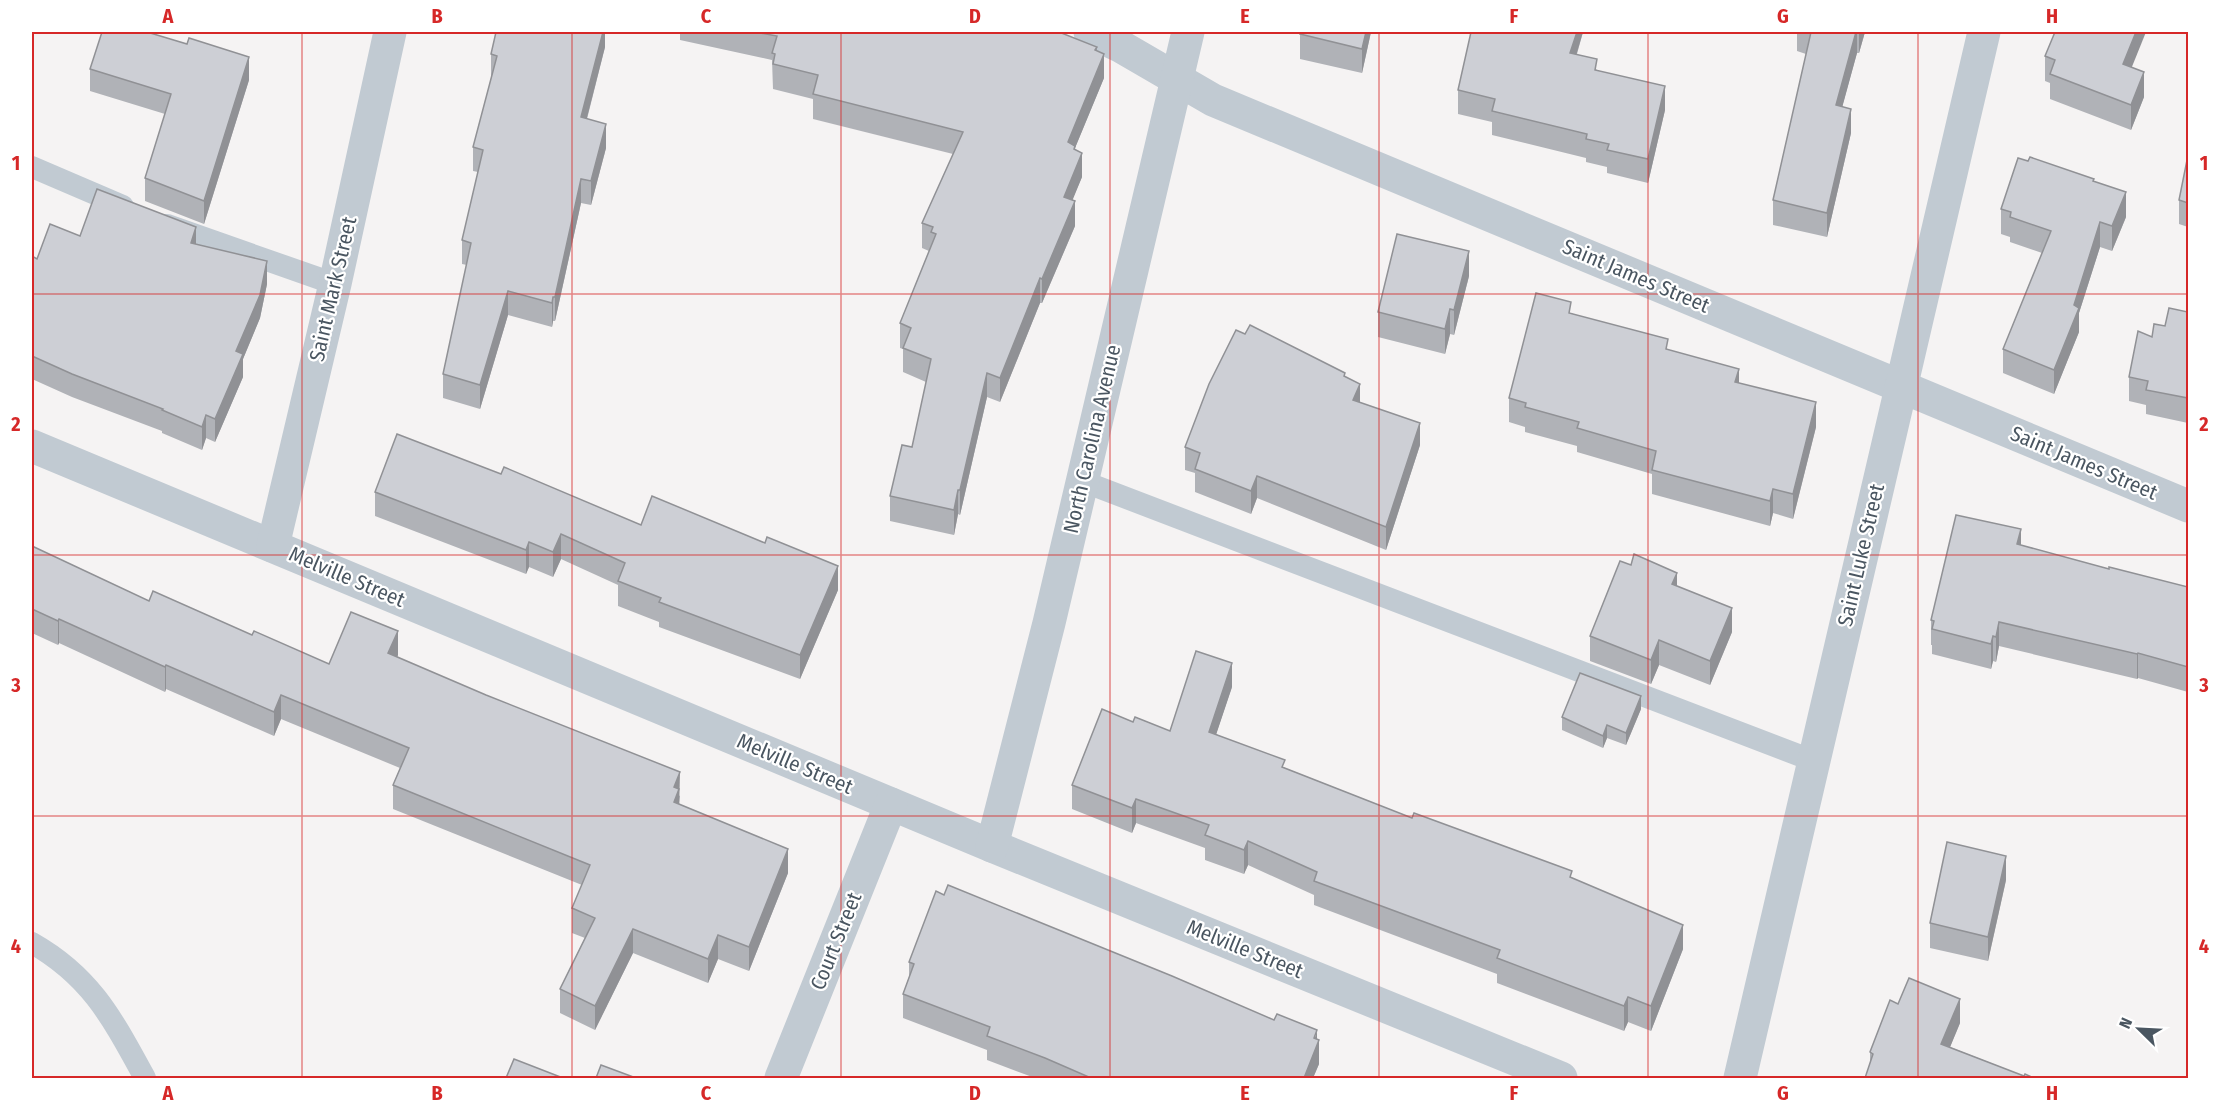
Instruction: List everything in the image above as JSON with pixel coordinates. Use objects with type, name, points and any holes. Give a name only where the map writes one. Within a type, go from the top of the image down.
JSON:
[{"type":"street","name":"Saint Mark Street","points":[[273,546],[335,284],[390,32]]},
{"type":"street","name":"Saint James Street","points":[[1090,32],[1120,46],[1224,105],[2188,506]]},
{"type":"street","name":"North Carolina Avenue","points":[[992,846],[1049,623],[1188,32]]},
{"type":"street","name":"Saint Luke Street","points":[[1740,1078],[1984,32]]},
{"type":"street","name":"Melville Street","points":[[32,446],[992,846],[1561,1078]]},
{"type":"street","name":"Court Street","points":[[782,1078],[891,804]]},
{"type":"lane","points":[[32,167],[143,215],[335,284]]},
{"type":"lane","points":[[1082,480],[1814,761]]},
{"type":"lane","points":[[32,943],[73,970],[86,984],[116,1025],[145,1078]]},
{"type":"building","points":[[102,32],[147,32],[187,44],[189,38],[249,57],[204,201],[145,178],[171,94],[90,69]]},
{"type":"building","points":[[496,32],[603,32],[581,117],[606,124],[591,181],[581,179],[555,297],[552,303],[508,291],[480,385],[443,374],[471,243],[462,240],[483,150],[473,147],[497,56],[491,54]]},
{"type":"building","points":[[755,32],[1059,32],[1097,47],[1095,50],[1104,54],[1068,142],[1082,153],[1064,197],[1075,201],[1042,279],[1040,278],[1000,378],[987,373],[954,510],[890,496],[902,445],[912,447],[931,359],[903,348],[911,328],[900,323],[936,234],[931,232],[933,227],[922,223],[963,132],[813,94],[818,75],[773,64],[775,54],[772,53],[777,36]]},
{"type":"building","points":[[1301,32],[1366,32],[1362,49],[1300,34]]},
{"type":"building","points":[[1471,32],[1577,32],[1570,53],[1597,59],[1595,70],[1665,86],[1648,159],[1607,150],[1609,144],[1586,139],[1587,134],[1492,111],[1495,99],[1458,90]]},
{"type":"building","points":[[1811,32],[1856,32],[1836,105],[1851,109],[1827,213],[1773,200]]},
{"type":"building","points":[[2055,32],[2136,32],[2123,64],[2144,72],[2131,105],[2050,74],[2055,60],[2045,56]]},
{"type":"building","points":[[2030,157],[2126,192],[2112,226],[2100,222],[2074,305],[2079,308],[2054,370],[2003,349],[2051,231],[2010,217],[2011,212],[2001,209],[2018,158],[2028,161]]},
{"type":"building","points":[[2188,160],[2188,203],[2179,200]]},
{"type":"building","points":[[97,189],[196,227],[191,243],[267,261],[260,295],[236,351],[243,354],[215,419],[206,415],[202,427],[32,356],[32,256],[37,259],[50,224],[80,236]]},
{"type":"building","points":[[1397,234],[1469,251],[1454,310],[1450,309],[1445,329],[1378,312]]},
{"type":"building","points":[[1536,293],[1571,302],[1569,313],[1668,339],[1666,349],[1739,369],[1735,382],[1816,402],[1793,494],[1773,489],[1770,501],[1652,470],[1656,451],[1577,428],[1579,422],[1525,407],[1526,403],[1509,398]]},
{"type":"building","points":[[2169,308],[2188,312],[2188,398],[2146,390],[2148,381],[2129,377],[2138,331],[2152,337],[2154,324],[2165,326]]},
{"type":"building","points":[[1250,325],[1345,373],[1344,376],[1360,384],[1353,400],[1420,423],[1386,527],[1257,476],[1251,491],[1195,469],[1200,453],[1185,447],[1209,384],[1236,330],[1245,334]]},
{"type":"building","points":[[397,434],[501,474],[504,467],[641,525],[652,496],[765,543],[767,537],[838,566],[800,655],[659,602],[661,598],[618,581],[625,563],[561,534],[553,552],[529,542],[526,550],[375,492]]},
{"type":"building","points":[[1956,515],[2021,529],[2017,544],[2109,569],[2109,567],[2188,587],[2188,667],[2138,653],[1999,622],[1996,637],[1993,636],[1991,644],[1932,629],[1934,621],[1931,620]]},
{"type":"building","points":[[32,546],[149,601],[153,591],[252,635],[254,631],[329,664],[351,612],[398,631],[388,653],[486,695],[680,772],[674,787],[679,789],[674,802],[788,849],[749,947],[718,935],[708,959],[633,929],[595,1006],[560,989],[595,918],[572,908],[590,865],[393,785],[409,748],[281,695],[274,712],[32,609]]},
{"type":"building","points":[[1634,554],[1677,573],[1672,584],[1732,608],[1710,661],[1659,640],[1651,660],[1590,636],[1620,561],[1631,565]]},
{"type":"building","points":[[1196,651],[1232,663],[1209,732],[1285,760],[1282,767],[1412,818],[1414,813],[1572,871],[1570,877],[1683,925],[1651,1006],[1628,997],[1624,1006],[1497,958],[1500,950],[1314,881],[1317,872],[1248,841],[1244,850],[1205,835],[1209,825],[1136,799],[1132,808],[1072,785],[1102,709],[1133,722],[1135,717],[1170,731]]},
{"type":"building","points":[[1580,673],[1641,696],[1626,733],[1607,725],[1603,736],[1562,717]]},
{"type":"building","points":[[1947,842],[2006,856],[1988,937],[1930,923]]},
{"type":"building","points":[[948,885],[1274,1020],[1277,1014],[1317,1030],[1314,1038],[1319,1040],[1304,1078],[1091,1078],[987,1036],[990,1027],[903,994],[914,964],[909,962],[936,891],[944,895]]},
{"type":"building","points":[[1909,978],[1960,999],[1941,1044],[2034,1078],[1865,1078],[1873,1054],[1870,1052],[1890,1000],[1898,1004]]},
{"type":"building","points":[[514,1059],[563,1078],[506,1078]]},
{"type":"building","points":[[601,1065],[636,1078],[596,1078]]}]
